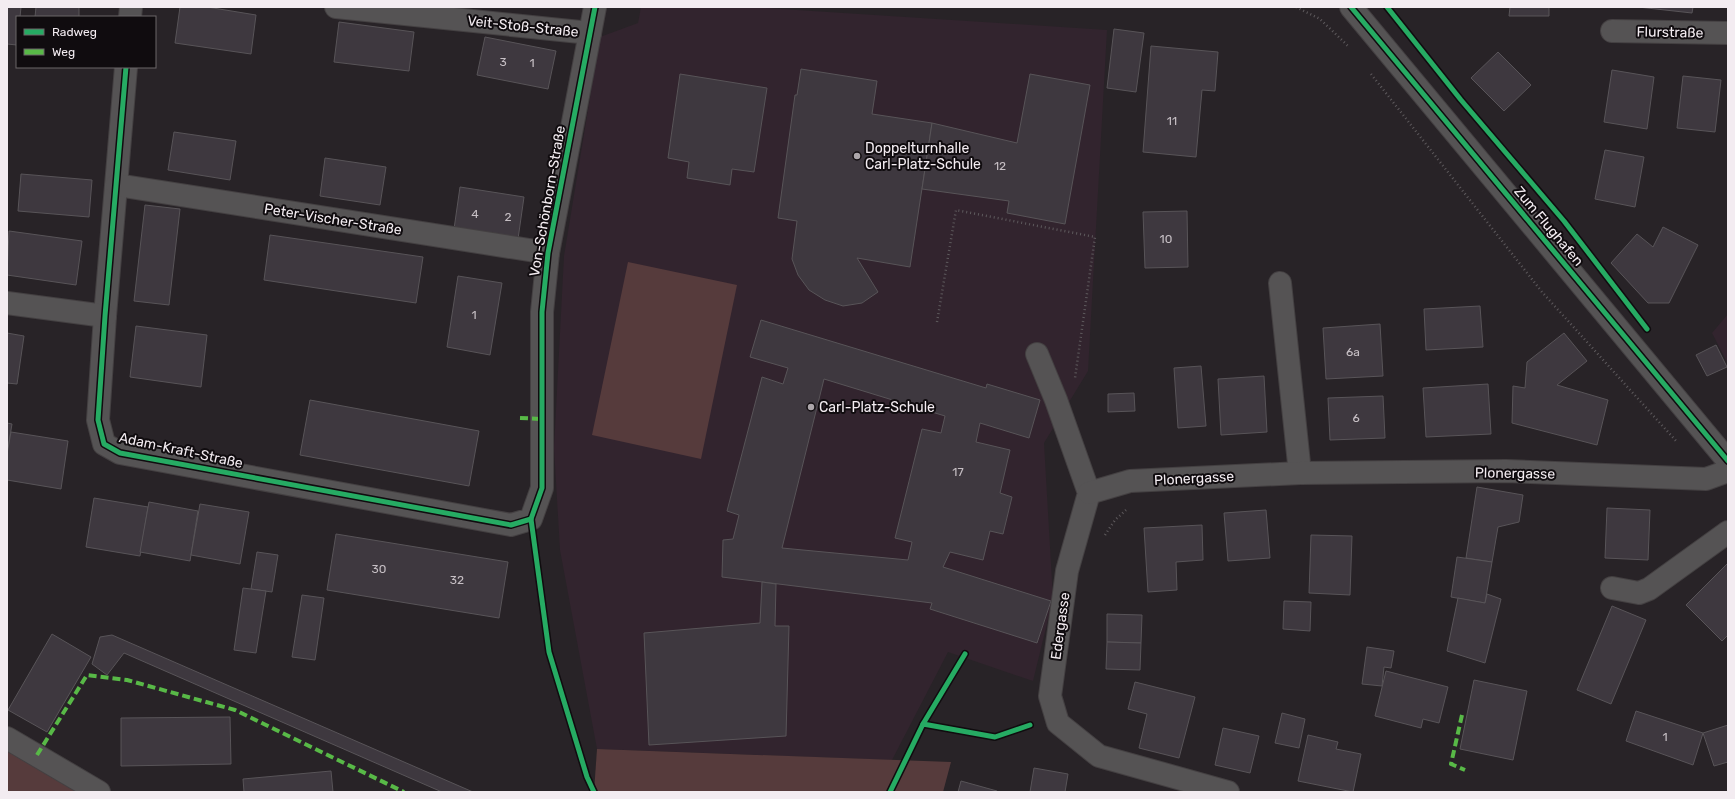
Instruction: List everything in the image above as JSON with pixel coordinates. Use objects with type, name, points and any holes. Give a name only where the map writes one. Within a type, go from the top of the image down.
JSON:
[{"type":"street","name":"Veit-Stoß-Straße","points":[[336,7],[590,33]]},
{"type":"street","name":"Von-Schönborn-Straße","points":[[532,519],[542,488],[542,312],[548,253],[595,7]]},
{"type":"street","name":"Zum Flughafen","points":[[1351,7],[1728,461]]},
{"type":"street","name":"Flurstraße","points":[[1612,32],[1728,34]]},
{"type":"street","name":"Adam-Kraft-Straße","points":[[126,68],[105,316],[98,420],[104,444],[120,453],[511,525],[532,519]]},
{"type":"street","name":"Peter-Vischer-Straße","points":[[117,185],[548,253]]},
{"type":"street","points":[[1280,283],[1300,473]]},
{"type":"street","points":[[7,303],[105,316]]},
{"type":"street","points":[[1038,354],[1089,493]]},
{"type":"street","name":"Plonergasse","points":[[1089,493],[1130,481],[1300,473],[1506,471],[1706,479],[1728,471]]},
{"type":"street","name":"Edergasse","points":[[1089,493],[1067,571],[1050,696],[1058,723],[1098,756],[1228,792]]},
{"type":"street","points":[[1612,588],[1639,593],[1649,588],[1728,532]]},
{"type":"street","points":[[7,738],[100,792]]},
{"type":"path","points":[[1296,7],[1320,19],[1352,50]]},
{"type":"path","points":[[1367,69],[1542,292],[1677,443]]},
{"type":"path","points":[[937,322],[956,210],[1095,237],[1074,380],[1056,400]]},
{"type":"path","points":[[1102,542],[1115,520],[1128,509]]},
{"type":"shaded area","name":"Carl-Platz-Schule","points":[[641,7],[752,7],[1107,30],[1088,371],[1044,443],[1053,599],[1033,681],[948,652],[892,760],[597,749],[560,550],[554,448],[564,256],[600,37],[638,23]]},
{"type":"shaded area","points":[[628,262],[737,285],[701,459],[592,435]]},
{"type":"shaded area","points":[[1728,314],[1728,364],[1712,333]]},
{"type":"shaded area","points":[[7,746],[82,792],[7,792]]},
{"type":"shaded area","points":[[597,749],[951,762],[943,792],[594,792]]},
{"type":"building","points":[[7,7],[21,7],[20,16],[16,16],[16,45],[7,44]]},
{"type":"building","points":[[36,7],[79,7],[79,16],[35,16]]},
{"type":"building","points":[[180,7],[207,7],[256,15],[251,54],[175,43]]},
{"type":"building","points":[[1510,7],[1549,7],[1549,16],[1509,16]]},
{"type":"building","points":[[1638,7],[1693,7],[1692,13]]},
{"type":"building","points":[[339,22],[414,32],[409,71],[334,62]]},
{"type":"building","points":[[1114,29],[1144,33],[1136,92],[1107,88]]},
{"type":"building","points":[[485,37],[556,51],[548,89],[477,75]]},
{"type":"building","points":[[1151,46],[1218,52],[1215,91],[1202,90],[1196,157],[1143,152]]},
{"type":"building","points":[[1498,52],[1531,85],[1504,111],[1471,78]]},
{"type":"building","name":"Doppelturnhalle Carl-Platz-Schule","points":[[801,69],[877,81],[872,114],[932,123],[910,267],[857,258],[878,292],[862,303],[843,306],[825,300],[809,290],[798,275],[792,259],[797,221],[778,218],[795,95],[797,95]]},
{"type":"building","points":[[1612,70],[1654,77],[1647,129],[1604,122]]},
{"type":"building","points":[[680,74],[767,88],[754,172],[732,169],[730,185],[687,178],[689,162],[668,158]]},
{"type":"building","points":[[1030,74],[1090,85],[1065,224],[1007,213],[1009,201],[922,189],[932,123],[1017,143]]},
{"type":"building","points":[[1683,76],[1721,80],[1715,132],[1677,128]]},
{"type":"building","points":[[174,132],[236,141],[230,180],[168,170]]},
{"type":"building","points":[[1605,150],[1644,157],[1635,207],[1595,199]]},
{"type":"building","points":[[325,158],[386,167],[380,205],[320,196]]},
{"type":"building","points":[[21,174],[92,180],[89,217],[18,211]]},
{"type":"building","points":[[460,187],[524,197],[518,239],[454,229]]},
{"type":"building","points":[[145,205],[180,209],[169,305],[134,301]]},
{"type":"building","points":[[1187,211],[1188,267],[1145,268],[1143,212]]},
{"type":"building","points":[[1663,227],[1698,245],[1669,303],[1648,303],[1611,263],[1637,234],[1653,247]]},
{"type":"building","points":[[9,231],[82,241],[76,285],[7,275]]},
{"type":"building","points":[[270,235],[423,257],[416,303],[264,280]]},
{"type":"building","points":[[458,276],[502,283],[490,355],[447,347]]},
{"type":"building","points":[[1480,306],[1483,347],[1426,350],[1424,309]]},
{"type":"building","points":[[761,320],[986,388],[987,384],[1040,400],[1029,438],[980,423],[976,442],[1010,450],[1000,493],[1012,497],[1003,534],[990,531],[983,560],[950,552],[943,567],[1051,601],[1037,643],[930,609],[932,603],[722,577],[723,540],[733,539],[739,515],[727,511],[762,377],[783,384],[788,368],[750,357]],"holes":[[[824,379],[945,416],[941,433],[922,429],[895,538],[912,542],[908,560],[782,548]]]},
{"type":"building","points":[[1380,324],[1383,376],[1326,379],[1323,328]]},
{"type":"building","points":[[136,326],[207,335],[201,387],[130,377]]},
{"type":"building","points":[[7,333],[24,336],[17,384],[7,383]]},
{"type":"building","points":[[1564,333],[1587,361],[1557,385],[1608,400],[1597,445],[1512,423],[1513,386],[1525,388],[1527,362]]},
{"type":"building","points":[[1716,345],[1727,367],[1707,376],[1696,355]]},
{"type":"building","points":[[1201,366],[1206,426],[1178,428],[1174,368]]},
{"type":"building","points":[[1264,376],[1267,432],[1221,435],[1218,379]]},
{"type":"building","points":[[1488,384],[1491,434],[1426,437],[1423,388]]},
{"type":"building","points":[[1134,393],[1135,411],[1108,412],[1108,394]]},
{"type":"building","points":[[1383,396],[1385,438],[1330,440],[1328,398]]},
{"type":"building","points":[[310,400],[479,431],[469,486],[300,455]]},
{"type":"building","points":[[7,423],[12,424],[7,454]]},
{"type":"building","points":[[11,432],[68,441],[61,489],[7,480],[7,454]]},
{"type":"building","points":[[1477,487],[1523,495],[1519,522],[1498,527],[1492,562],[1466,558]]},
{"type":"building","points":[[94,498],[148,507],[140,556],[86,547]]},
{"type":"building","points":[[149,502],[198,511],[190,561],[140,552]]},
{"type":"building","points":[[200,504],[249,512],[240,564],[191,555]]},
{"type":"building","points":[[1607,508],[1650,510],[1648,560],[1605,558]]},
{"type":"building","points":[[1266,510],[1270,558],[1228,561],[1224,513]]},
{"type":"building","points":[[1202,525],[1203,560],[1176,562],[1177,590],[1148,592],[1144,528]]},
{"type":"building","points":[[336,534],[508,562],[499,618],[327,590]]},
{"type":"building","points":[[1311,535],[1352,536],[1350,595],[1309,593]]},
{"type":"building","points":[[257,552],[278,555],[272,592],[251,589]]},
{"type":"building","points":[[1457,557],[1492,562],[1485,603],[1451,597]]},
{"type":"building","points":[[1728,563],[1728,635],[1722,641],[1686,605]]},
{"type":"building","points":[[762,582],[776,584],[775,626],[789,626],[786,736],[649,745],[644,633],[760,623]]},
{"type":"building","points":[[243,588],[266,591],[256,653],[234,650]]},
{"type":"building","points":[[1487,594],[1501,599],[1485,663],[1447,651],[1458,598],[1485,603]]},
{"type":"building","points":[[302,595],[324,598],[315,660],[292,657]]},
{"type":"building","points":[[1284,601],[1311,602],[1310,631],[1283,629]]},
{"type":"building","points":[[1612,606],[1646,620],[1611,704],[1577,690]]},
{"type":"building","points":[[1107,614],[1142,615],[1141,643],[1107,642]]},
{"type":"building","points":[[52,634],[91,657],[47,732],[8,710]]},
{"type":"building","points":[[112,635],[473,792],[442,792],[124,653],[107,675],[92,664],[100,637]]},
{"type":"building","points":[[1107,642],[1141,643],[1140,670],[1106,669]]},
{"type":"building","points":[[1367,647],[1394,651],[1391,668],[1384,667],[1382,686],[1362,684]]},
{"type":"building","points":[[1386,671],[1448,687],[1439,723],[1423,719],[1421,728],[1375,716]]},
{"type":"building","points":[[1474,680],[1527,691],[1513,760],[1460,749]]},
{"type":"building","points":[[1135,682],[1195,697],[1179,758],[1139,748],[1147,714],[1128,709]]},
{"type":"building","points":[[1636,711],[1703,733],[1693,765],[1626,741]]},
{"type":"building","points":[[1282,713],[1305,719],[1299,748],[1275,743]]},
{"type":"building","points":[[230,717],[231,764],[121,766],[121,718]]},
{"type":"building","points":[[1728,725],[1728,762],[1714,766],[1703,733]]},
{"type":"building","points":[[1223,728],[1259,736],[1250,773],[1215,765]]},
{"type":"building","points":[[1308,735],[1338,742],[1336,749],[1361,754],[1353,792],[1298,781]]},
{"type":"building","points":[[1034,768],[1068,774],[1065,792],[1030,792]]},
{"type":"building","points":[[331,771],[333,792],[244,792],[243,779]]},
{"type":"building","points":[[961,781],[997,791],[997,792],[958,792]]},
{"type":"marked path","points":[[520,418],[542,419]]},
{"type":"marked path","points":[[37,755],[87,675],[127,680],[235,710],[404,792]]},
{"type":"marked path","points":[[1462,715],[1451,764],[1465,770]]},
{"type":"cycle path","points":[[594,792],[587,777],[549,652],[531,519],[542,488],[542,312],[548,253],[595,7]]},
{"type":"cycle path","points":[[1351,7],[1728,461]]},
{"type":"cycle path","points":[[1387,7],[1461,100],[1564,221],[1647,329]]},
{"type":"cycle path","points":[[126,68],[105,316],[98,420],[104,444],[120,453],[511,525],[531,519]]},
{"type":"cycle path","points":[[923,724],[965,654]]},
{"type":"cycle path","points":[[890,792],[923,724],[995,737],[1030,725]]},
{"type":"place","name":"Doppelturnhalle Carl-Platz-Schule","points":[[857,156]]},
{"type":"place","name":"Carl-Platz-Schule","points":[[811,407]]}]
